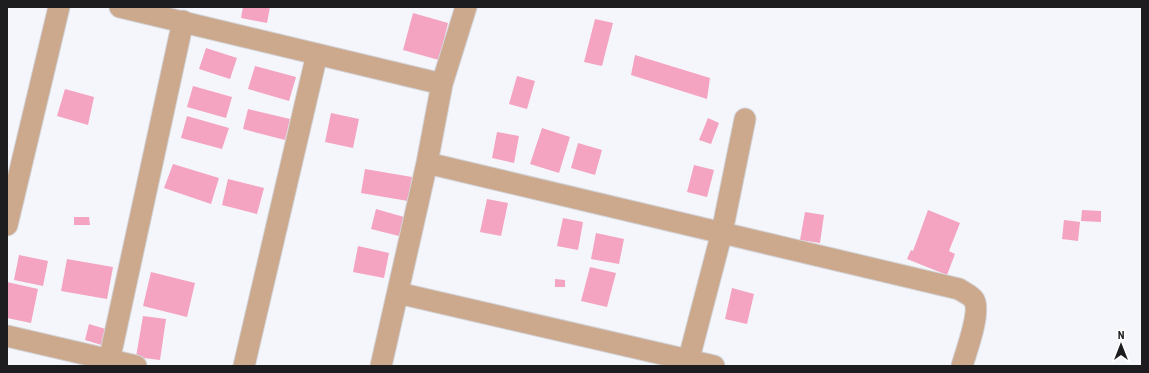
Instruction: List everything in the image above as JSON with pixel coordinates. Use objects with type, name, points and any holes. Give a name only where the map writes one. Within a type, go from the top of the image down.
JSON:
[{"type":"street","points":[[7,225],[59,7]]},
{"type":"street","points":[[120,7],[184,21],[442,84]]},
{"type":"street","points":[[381,366],[427,163],[442,84],[466,7]]},
{"type":"street","points":[[109,363],[184,21]]},
{"type":"street","points":[[244,366],[317,54]]},
{"type":"street","points":[[687,363],[722,232],[745,119]]},
{"type":"street","points":[[427,163],[959,289],[974,298],[977,308],[975,321],[962,366]]},
{"type":"street","points":[[398,292],[687,363],[714,366]]},
{"type":"street","points":[[7,336],[109,363],[136,366]]},
{"type":"building","points":[[243,7],[270,7],[267,23],[241,18]]},
{"type":"building","points":[[413,13],[448,23],[439,60],[403,50]]},
{"type":"building","points":[[595,19],[613,23],[602,66],[584,62]]},
{"type":"building","points":[[206,48],[237,58],[230,79],[199,69]]},
{"type":"building","points":[[635,55],[710,78],[707,99],[631,75]]},
{"type":"building","points":[[255,66],[296,77],[289,101],[248,89]]},
{"type":"building","points":[[517,76],[535,81],[527,109],[509,104]]},
{"type":"building","points":[[193,86],[232,97],[226,118],[187,107]]},
{"type":"building","points":[[65,89],[94,97],[88,125],[57,116]]},
{"type":"building","points":[[248,109],[290,119],[285,140],[243,129]]},
{"type":"building","points":[[331,113],[359,119],[353,148],[325,142]]},
{"type":"building","points":[[187,116],[229,128],[222,149],[181,138]]},
{"type":"building","points":[[708,118],[719,123],[711,144],[699,140]]},
{"type":"building","points":[[542,128],[570,137],[559,173],[530,164]]},
{"type":"building","points":[[497,132],[519,136],[514,163],[492,158]]},
{"type":"building","points":[[578,143],[602,150],[595,175],[571,168]]},
{"type":"building","points":[[173,164],[219,178],[211,204],[164,188]]},
{"type":"building","points":[[694,165],[714,170],[707,197],[687,192]]},
{"type":"building","points":[[365,169],[412,177],[408,201],[361,193]]},
{"type":"building","points":[[228,179],[264,188],[257,214],[222,205]]},
{"type":"building","points":[[487,199],[508,203],[501,236],[480,232]]},
{"type":"building","points":[[376,209],[404,217],[399,236],[371,229]]},
{"type":"building","points":[[928,210],[960,223],[949,251],[955,254],[947,275],[907,259],[911,250],[913,251]]},
{"type":"building","points":[[1082,210],[1101,211],[1101,222],[1081,221]]},
{"type":"building","points":[[805,212],[824,215],[820,243],[800,240]]},
{"type":"building","points":[[74,217],[89,217],[90,225],[74,225]]},
{"type":"building","points":[[563,218],[583,222],[578,250],[557,246]]},
{"type":"building","points":[[1064,220],[1080,222],[1078,241],[1062,239]]},
{"type":"building","points":[[596,233],[624,239],[619,264],[591,259]]},
{"type":"building","points":[[358,246],[389,253],[384,278],[353,272]]},
{"type":"building","points":[[19,255],[48,261],[43,286],[14,280]]},
{"type":"building","points":[[67,259],[113,267],[107,299],[61,291]]},
{"type":"building","points":[[590,267],[616,273],[607,307],[581,301]]},
{"type":"building","points":[[151,272],[195,283],[187,317],[143,306]]},
{"type":"building","points":[[555,279],[565,280],[565,287],[555,287]]},
{"type":"building","points":[[7,282],[38,289],[31,323],[7,318]]},
{"type":"building","points":[[732,288],[754,294],[747,324],[725,319]]},
{"type":"building","points":[[143,316],[166,319],[160,360],[136,357]]},
{"type":"building","points":[[89,324],[112,331],[108,347],[85,340]]}]
